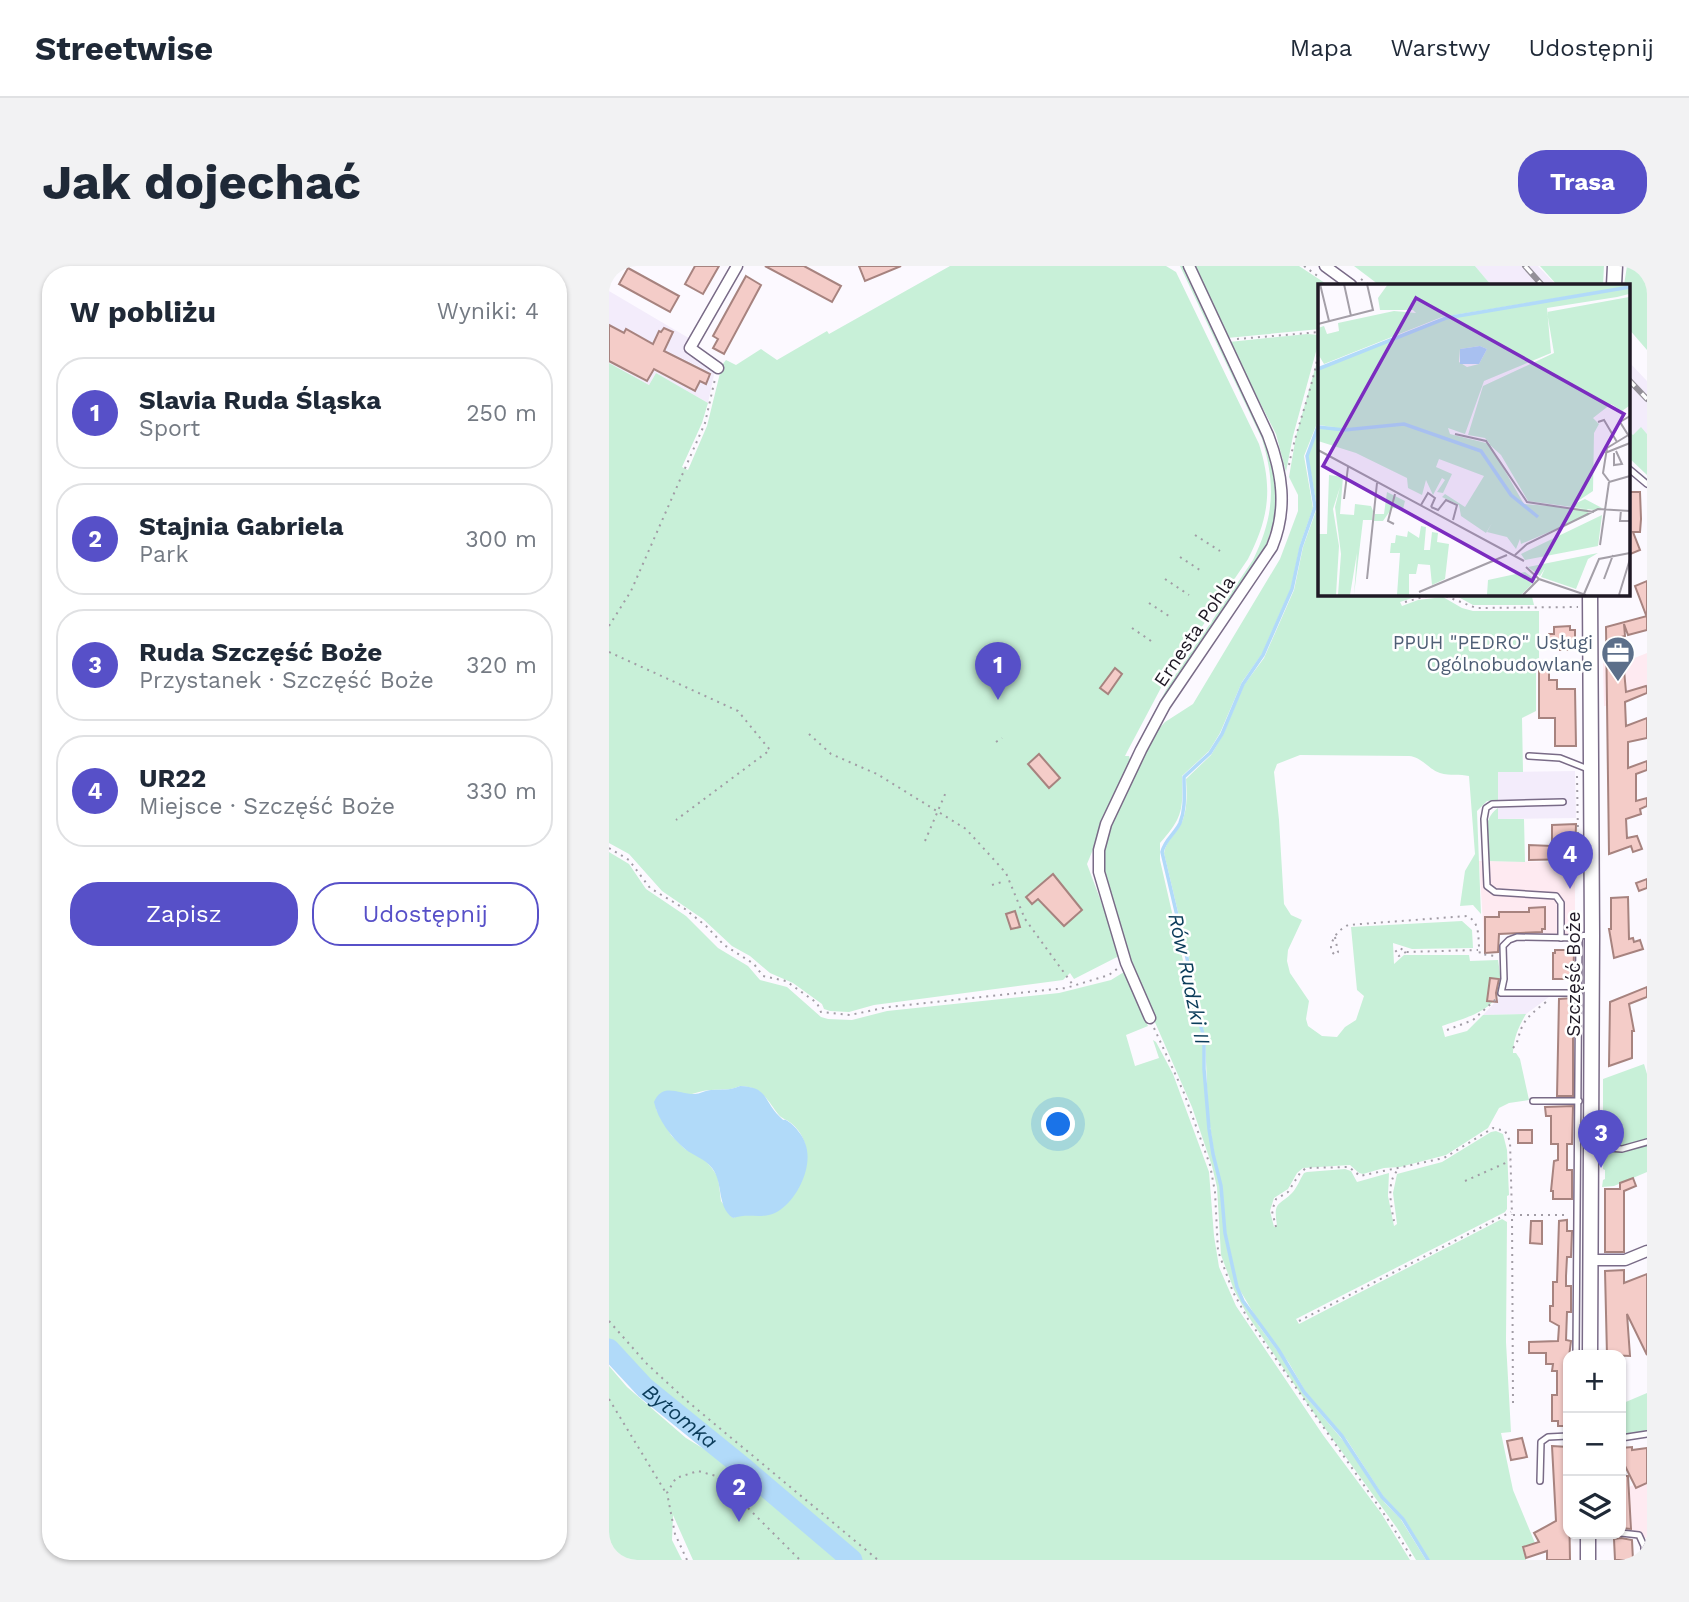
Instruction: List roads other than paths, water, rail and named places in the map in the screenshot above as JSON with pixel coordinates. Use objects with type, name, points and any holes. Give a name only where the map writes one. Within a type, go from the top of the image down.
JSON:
[{"type":"street","points":[[718,368],[690,348],[737,266]]},
{"type":"street","name":"Ernesta Pohla","points":[[1150,1017],[1126,963],[1097,864],[1107,824],[1140,751],[1165,705],[1272,547],[1282,509],[1281,477],[1268,435],[1189,266]]},
{"type":"street","points":[[1325,266],[1350,284]]},
{"type":"street","points":[[1614,284],[1615,266]]},
{"type":"street","name":"Szczęść Boże","points":[[1590,600],[1591,770],[1586,937],[1592,1147],[1590,1350]]},
{"type":"street","points":[[1590,1260],[1625,1260],[1647,1251]]},
{"type":"street","points":[[1588,1539],[1588,1560]]},
{"type":"lane","points":[[1629,469],[1647,484]]},
{"type":"lane","points":[[1529,756],[1560,758],[1591,770]]},
{"type":"lane","points":[[1562,938],[1561,903],[1556,896],[1495,892],[1487,886],[1484,819],[1486,808],[1492,804],[1563,802]]},
{"type":"lane","points":[[1576,1350],[1579,993],[1586,937],[1513,938],[1503,946],[1501,993],[1579,993]]},
{"type":"lane","points":[[1533,1101],[1579,1101]]},
{"type":"lane","points":[[1592,1147],[1622,1149],[1647,1142]]},
{"type":"lane","points":[[1626,1437],[1647,1434]]},
{"type":"lane","points":[[1540,1481],[1541,1442],[1548,1437],[1563,1436]]},
{"type":"lane","points":[[1626,1534],[1639,1535],[1644,1546],[1644,1560]]},
{"type":"water","points":[[740,1086],[761,1092],[780,1117],[796,1129],[803,1137],[807,1161],[803,1180],[787,1205],[768,1215],[733,1218],[724,1207],[718,1180],[712,1168],[675,1139],[662,1122],[654,1102],[662,1092],[671,1090],[694,1094]]},
{"type":"waterway","name":"Rów Rudzki II","points":[[1318,426],[1307,456],[1315,507],[1301,547],[1292,589],[1263,655],[1243,684],[1222,734],[1210,753],[1184,777],[1182,817],[1162,852],[1204,1037],[1209,1129],[1221,1186],[1225,1233],[1237,1287],[1243,1301],[1278,1349],[1304,1392],[1342,1436],[1382,1497],[1403,1519],[1428,1560]]},
{"type":"waterway","name":"Bytomka","points":[[609,1349],[645,1388],[852,1560]]},
{"type":"railway","points":[[1525,266],[1541,284]]},
{"type":"railway","points":[[1629,380],[1647,399]]},
{"type":"place","name":"PPUH \"PEDRO\" Usługi Ogólnobudowlane","points":[[1618,683]]},
{"type":"place","name":"Slavia Ruda Śląska","points":[[998,700]]},
{"type":"place","name":"UR22","points":[[1570,889]]},
{"type":"place","name":"Ruda Szczęść Boże","points":[[1601,1168]]},
{"type":"place","name":"Stajnia Gabriela","points":[[739,1522]]}]
